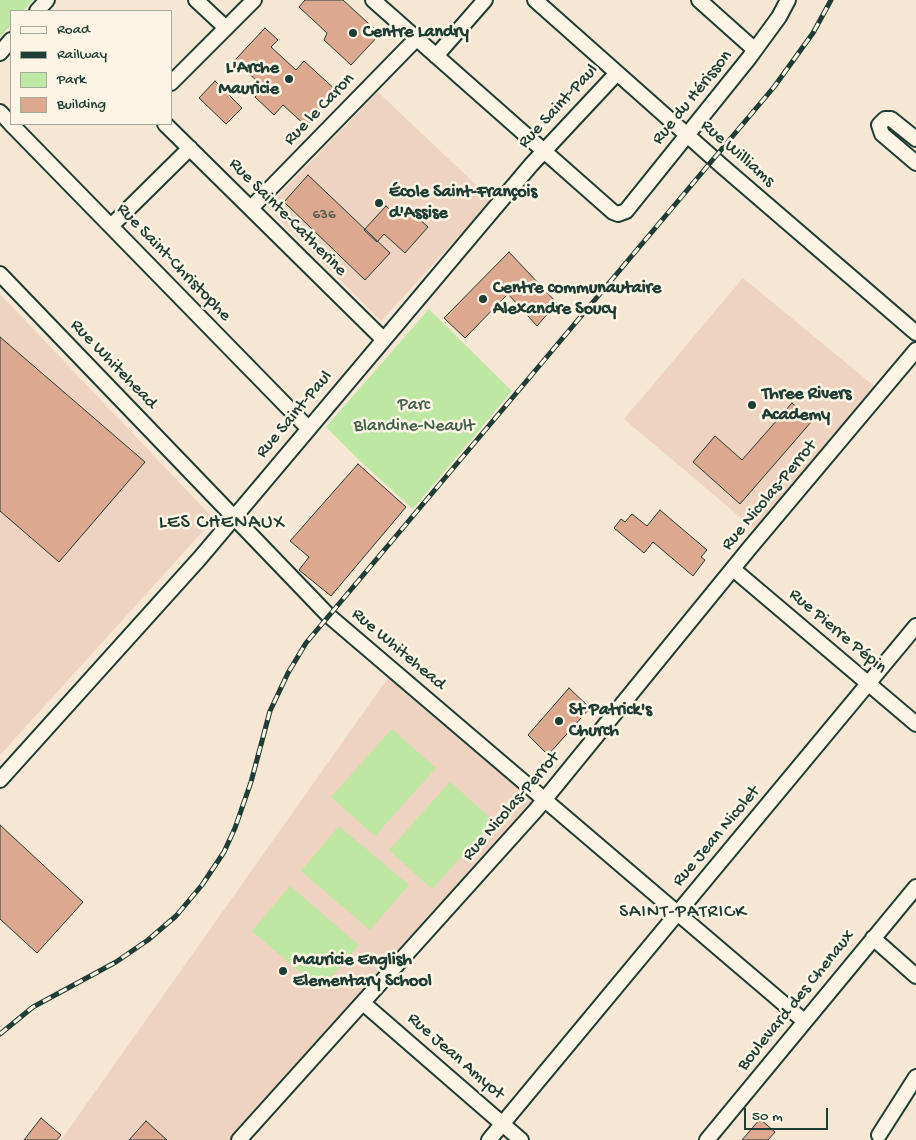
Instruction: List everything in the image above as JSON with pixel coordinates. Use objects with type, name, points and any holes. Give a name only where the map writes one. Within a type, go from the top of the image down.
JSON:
[{"type":"street","points":[[196,0],[226,28]]},
{"type":"street","points":[[172,82],[254,0]]},
{"type":"street","points":[[373,0],[544,152]]},
{"type":"street","points":[[436,56],[485,0]]},
{"type":"street","name":"Rue Williams","points":[[535,0],[687,135],[916,333]]},
{"type":"street","points":[[698,0],[755,50]]},
{"type":"street","name":"Rue du Hérisson","points":[[544,152],[613,212],[620,214],[626,210],[755,50],[779,17],[788,0]]},
{"type":"street","name":"Rue le Caron","points":[[250,208],[416,39]]},
{"type":"street","points":[[0,53],[10,41]]},
{"type":"street","name":"Rue Saint-Paul","points":[[0,780],[86,686],[234,518],[383,339],[544,152],[617,73]]},
{"type":"street","name":"Rue Saint-Christophe","points":[[0,112],[10,123]]},
{"type":"street","points":[[916,140],[891,119],[884,119],[879,125],[882,134],[916,164]]},
{"type":"street","name":"Rue Saint-Christophe","points":[[12,125],[308,428]]},
{"type":"street","name":"Rue Sainte-Catherine","points":[[167,125],[383,339]]},
{"type":"street","points":[[111,226],[190,148]]},
{"type":"street","name":"Rue Whitehead","points":[[0,274],[328,616],[804,1021]]},
{"type":"street","name":"Rue Nicolas-Perrot","points":[[239,1140],[545,800],[733,569],[916,350]]},
{"type":"street","name":"Rue Pierre Pépin","points":[[733,569],[916,724]]},
{"type":"street","name":"Rue Jean Nicolet","points":[[489,1140],[916,626]]},
{"type":"street","name":"Boulevard des Chenaux","points":[[707,1140],[916,887]]},
{"type":"street","points":[[873,938],[916,976]]},
{"type":"street","name":"Rue Jean Amyot","points":[[363,1003],[521,1140]]},
{"type":"street","points":[[879,1135],[916,1077]]},
{"type":"shaded area","name":"École Saint-François d'Assise","points":[[378,92],[492,200],[381,321],[267,207]]},
{"type":"shaded area","name":"Three Rivers Academy","points":[[743,278],[879,390],[759,533],[624,419]]},
{"type":"shaded area","points":[[0,294],[214,519],[0,755]]},
{"type":"shaded area","name":"Mauricie English Elementary School","points":[[390,675],[537,803],[235,1140],[61,1140]]},
{"type":"green space","points":[[0,0],[33,0],[24,10],[10,10],[10,26],[0,37]]},
{"type":"green space","name":"Parc Blandine-Neault","points":[[429,309],[512,391],[413,509],[326,427]]},
{"type":"green space","points":[[392,729],[436,768],[375,836],[331,797]]},
{"type":"green space","points":[[450,782],[494,821],[432,889],[389,850]]},
{"type":"green space","points":[[339,826],[409,885],[370,930],[301,871]]},
{"type":"green space","points":[[290,886],[359,945],[321,990],[252,931]]},
{"type":"building","name":"Centre Landry","points":[[305,0],[343,0],[380,34],[351,65],[324,40],[327,33],[299,7]]},
{"type":"building","name":"L'Arche Mauricie","points":[[265,28],[278,40],[271,47],[296,70],[304,61],[338,92],[306,126],[283,105],[274,115],[255,97],[264,88],[235,60]]},
{"type":"building","points":[[215,81],[242,108],[226,124],[199,98]]},
{"type":"building","points":[[308,175],[390,253],[365,280],[284,202]]},
{"type":"building","points":[[386,206],[397,216],[406,207],[428,227],[405,253],[384,234],[377,242],[364,230]]},
{"type":"building","name":"Centre communautaire Alexandre Soucy","points":[[509,252],[557,303],[537,326],[508,294],[465,338],[444,318]]},
{"type":"building","points":[[0,337],[145,462],[59,562],[0,511]]},
{"type":"building","points":[[792,403],[812,421],[740,504],[693,462],[715,436],[742,460]]},
{"type":"building","points":[[358,464],[406,507],[331,596],[299,570],[309,557],[290,541]]},
{"type":"building","points":[[660,510],[707,550],[701,557],[705,560],[693,576],[653,542],[644,553],[614,528],[621,519],[625,522],[632,514],[647,526]]},
{"type":"building","name":"St Patrick's Church","points":[[569,688],[590,708],[548,755],[528,735]]},
{"type":"building","points":[[0,825],[83,902],[37,953],[0,919]]},
{"type":"building","points":[[41,1118],[61,1135],[57,1140],[24,1140]]},
{"type":"building","points":[[760,1119],[775,1132],[768,1140],[742,1140]]},
{"type":"building","points":[[146,1121],[167,1140],[129,1140]]},
{"type":"railway","points":[[0,1034],[33,1007],[116,962],[148,940],[176,916],[202,885],[224,852],[235,828],[251,782],[270,711],[288,673],[306,643],[774,87],[813,33],[831,0]]},
{"type":"place","name":"Centre Landry","points":[[353,33]]},
{"type":"place","name":"L'Arche Mauricie","points":[[289,79]]},
{"type":"place","name":"École Saint-François d'Assise","points":[[379,203]]},
{"type":"place","name":"Centre communautaire Alexandre Soucy","points":[[483,299]]},
{"type":"place","name":"Three Rivers Academy","points":[[752,405]]},
{"type":"place","name":"St Patrick's Church","points":[[559,721]]},
{"type":"place","name":"Mauricie English Elementary School","points":[[283,971]]},
{"type":"district","name":"LES CHENAUX","points":[[222,524]]},
{"type":"district","name":"SAINT-PATRICK","points":[[683,913]]}]
